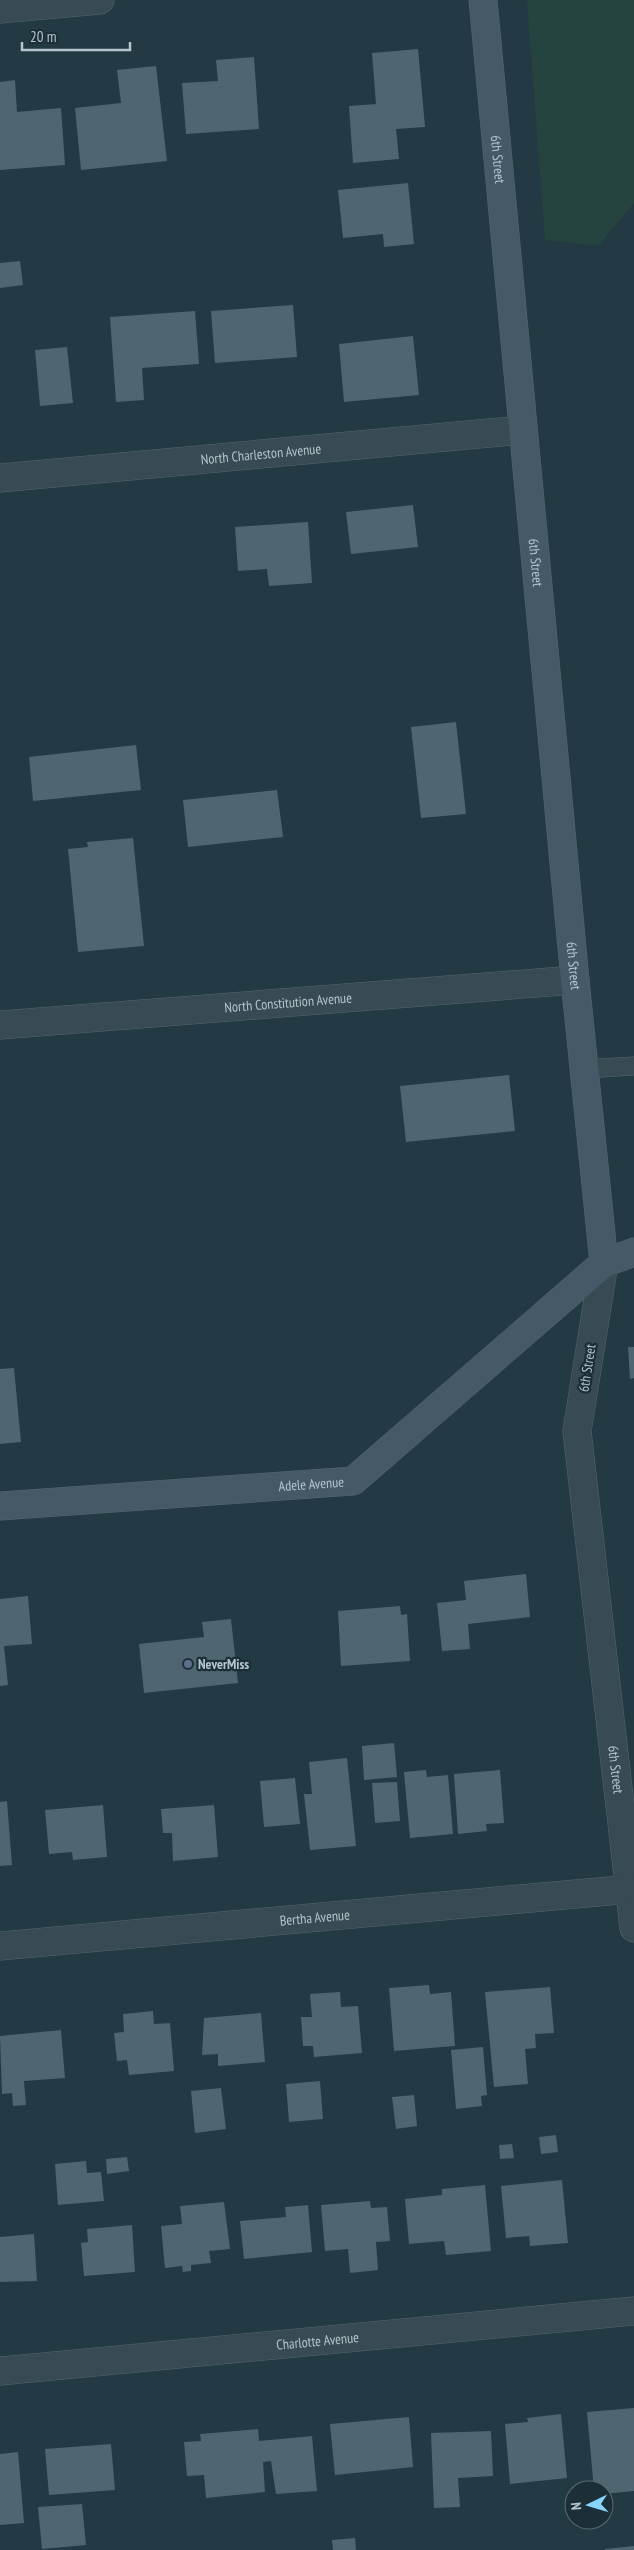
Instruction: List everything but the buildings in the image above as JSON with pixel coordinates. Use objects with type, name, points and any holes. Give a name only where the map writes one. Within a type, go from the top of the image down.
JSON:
[{"type":"street","points":[[0,8],[100,0]]},
{"type":"street","name":"6th Street","points":[[483,0],[574,980],[604,1263],[577,1431],[634,1928]]},
{"type":"street","name":"North Charleston Avenue","points":[[0,478],[522,430]]},
{"type":"street","name":"North Constitution Avenue","points":[[0,1025],[574,980]]},
{"type":"street","points":[[604,1263],[634,1252]]},
{"type":"street","name":"Adele Avenue","points":[[0,1506],[353,1481],[604,1263]]},
{"type":"street","name":"Bertha Avenue","points":[[0,1946],[631,1889]]},
{"type":"street","name":"Charlotte Avenue","points":[[0,2371],[634,2311]]},
{"type":"lane","points":[[584,1069],[634,1066]]},
{"type":"green space","points":[[527,0],[634,0],[634,203],[598,246],[545,240]]},
{"type":"place","name":"NeverMiss","points":[[188,1664]]}]
